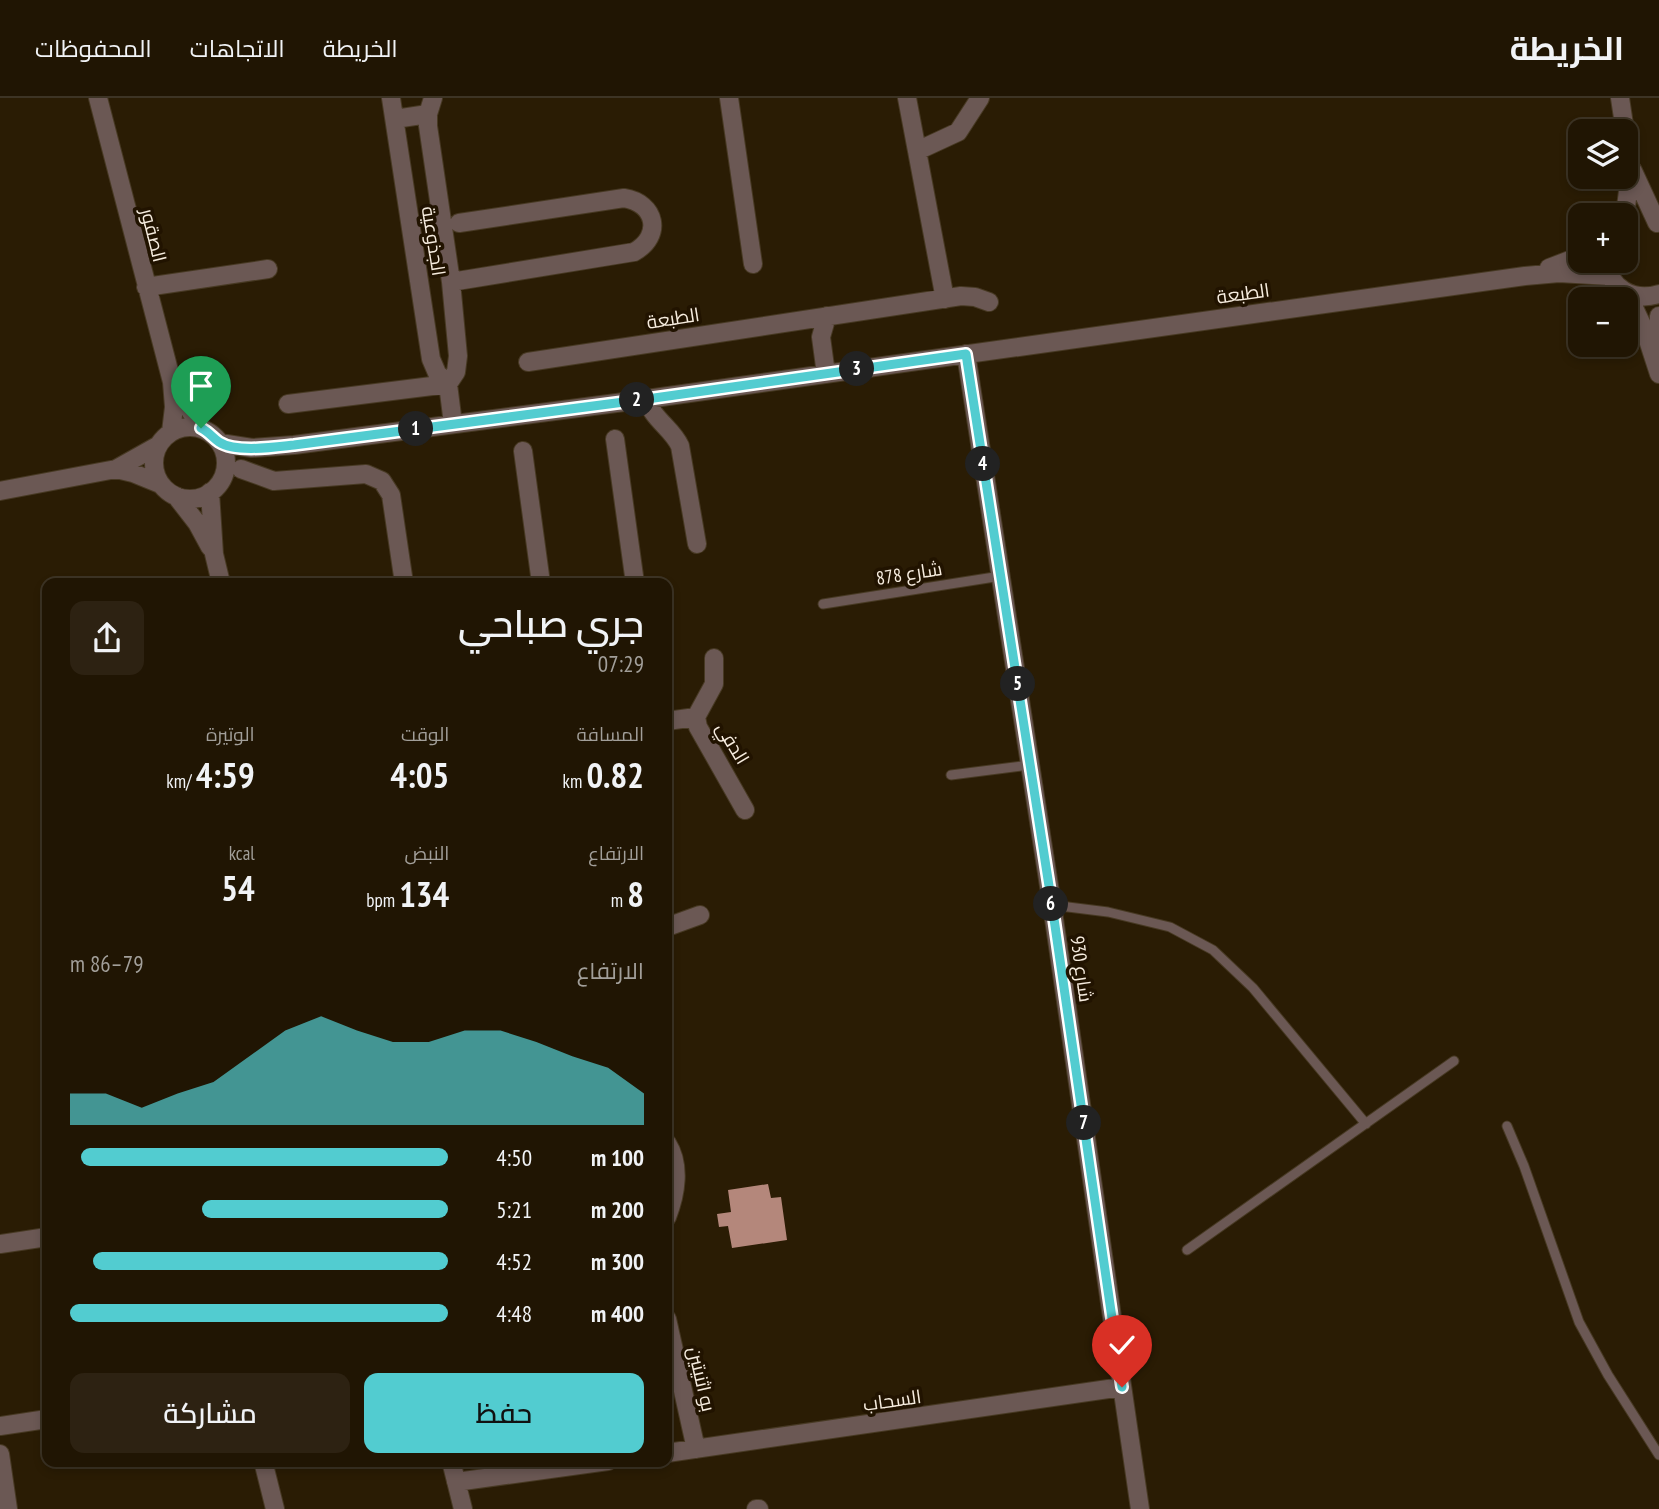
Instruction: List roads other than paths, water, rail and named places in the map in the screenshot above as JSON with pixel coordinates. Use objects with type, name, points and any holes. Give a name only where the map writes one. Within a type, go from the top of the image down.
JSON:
[{"type":"street","name":"الصقور","points":[[97,98],[172,382],[174,407],[171,432]]},
{"type":"street","name":"الجذوعية","points":[[391,98],[431,359],[437,373],[448,384],[453,424]]},
{"type":"street","points":[[729,98],[754,264]]},
{"type":"street","points":[[908,98],[945,299]]},
{"type":"street","points":[[917,151],[958,132],[980,98]]},
{"type":"street","points":[[1620,98],[1623,119]]},
{"type":"street","points":[[395,120],[431,106]]},
{"type":"street","name":"الجذوعية","points":[[431,106],[458,364],[453,379],[448,384]]},
{"type":"street","points":[[1638,184],[1658,223]]},
{"type":"street","points":[[451,282],[634,252],[648,242],[653,225],[647,209],[641,203],[624,198],[459,223]]},
{"type":"street","points":[[1638,220],[1658,223]]},
{"type":"street","points":[[1525,276],[1568,260]]},
{"type":"street","points":[[146,287],[268,269]]},
{"type":"street","points":[[1525,276],[1568,273]]},
{"type":"street","points":[[1612,273],[1622,287]]},
{"type":"street","name":"الطبعة","points":[[294,445],[647,399],[1525,276]]},
{"type":"street","points":[[1638,296],[1659,294]]},
{"type":"street","name":"الطبعة","points":[[528,362],[968,296],[989,302]]},
{"type":"street","points":[[826,374],[821,337],[827,316]]},
{"type":"street","points":[[1638,316],[1659,375]]},
{"type":"street","points":[[1659,316],[1659,375]]},
{"type":"street","name":"شارع 930","points":[[966,354],[1052,905],[1140,1509]]},
{"type":"street","name":"الصقور","points":[[172,382],[201,428]]},
{"type":"street","points":[[288,404],[448,384]]},
{"type":"street","points":[[647,399],[652,412],[680,446],[697,544]]},
{"type":"street","points":[[0,491],[116,469],[158,446],[171,432],[186,427],[201,428],[212,434],[220,443],[226,461],[216,486],[214,554]]},
{"type":"street","points":[[615,439],[634,578]]},
{"type":"street","points":[[220,443],[252,448],[294,445]]},
{"type":"street","points":[[176,496],[193,498],[240,469],[294,445]]},
{"type":"street","points":[[158,446],[153,465],[160,484]]},
{"type":"street","points":[[523,451],[540,578]]},
{"type":"street","points":[[116,469],[160,484],[176,496],[197,523],[214,554],[220,578]]},
{"type":"street","points":[[240,469],[274,481],[366,474],[382,481],[391,495],[403,578]]},
{"type":"street","name":"الدفي","points":[[714,658],[714,684],[696,717],[698,727],[745,810]]},
{"type":"street","points":[[672,720],[696,717]]},
{"type":"street","points":[[672,925],[700,915]]},
{"type":"street","points":[[672,1156],[676,1167],[672,1203]]},
{"type":"street","points":[[0,1244],[42,1238]]},
{"type":"street","name":"بو اثنيتين","points":[[672,1341],[696,1449]]},
{"type":"street","name":"السحاب","points":[[672,1452],[1122,1387]]},
{"type":"street","points":[[0,1426],[42,1420]]},
{"type":"street","points":[[0,1454],[8,1509]]},
{"type":"street","points":[[264,1467],[275,1509]]},
{"type":"street","points":[[452,1467],[463,1509]]},
{"type":"street","points":[[456,1482],[565,1467]]},
{"type":"lane","name":"شارع 878","points":[[823,604],[1001,576]]},
{"type":"lane","points":[[951,775],[1030,765]]},
{"type":"lane","points":[[1052,905],[1094,910],[1170,927],[1213,950],[1254,988],[1366,1124]]},
{"type":"lane","points":[[1187,1250],[1454,1062]]},
{"type":"lane","points":[[1507,1126],[1528,1177],[1579,1322],[1608,1375],[1659,1455]]}]
